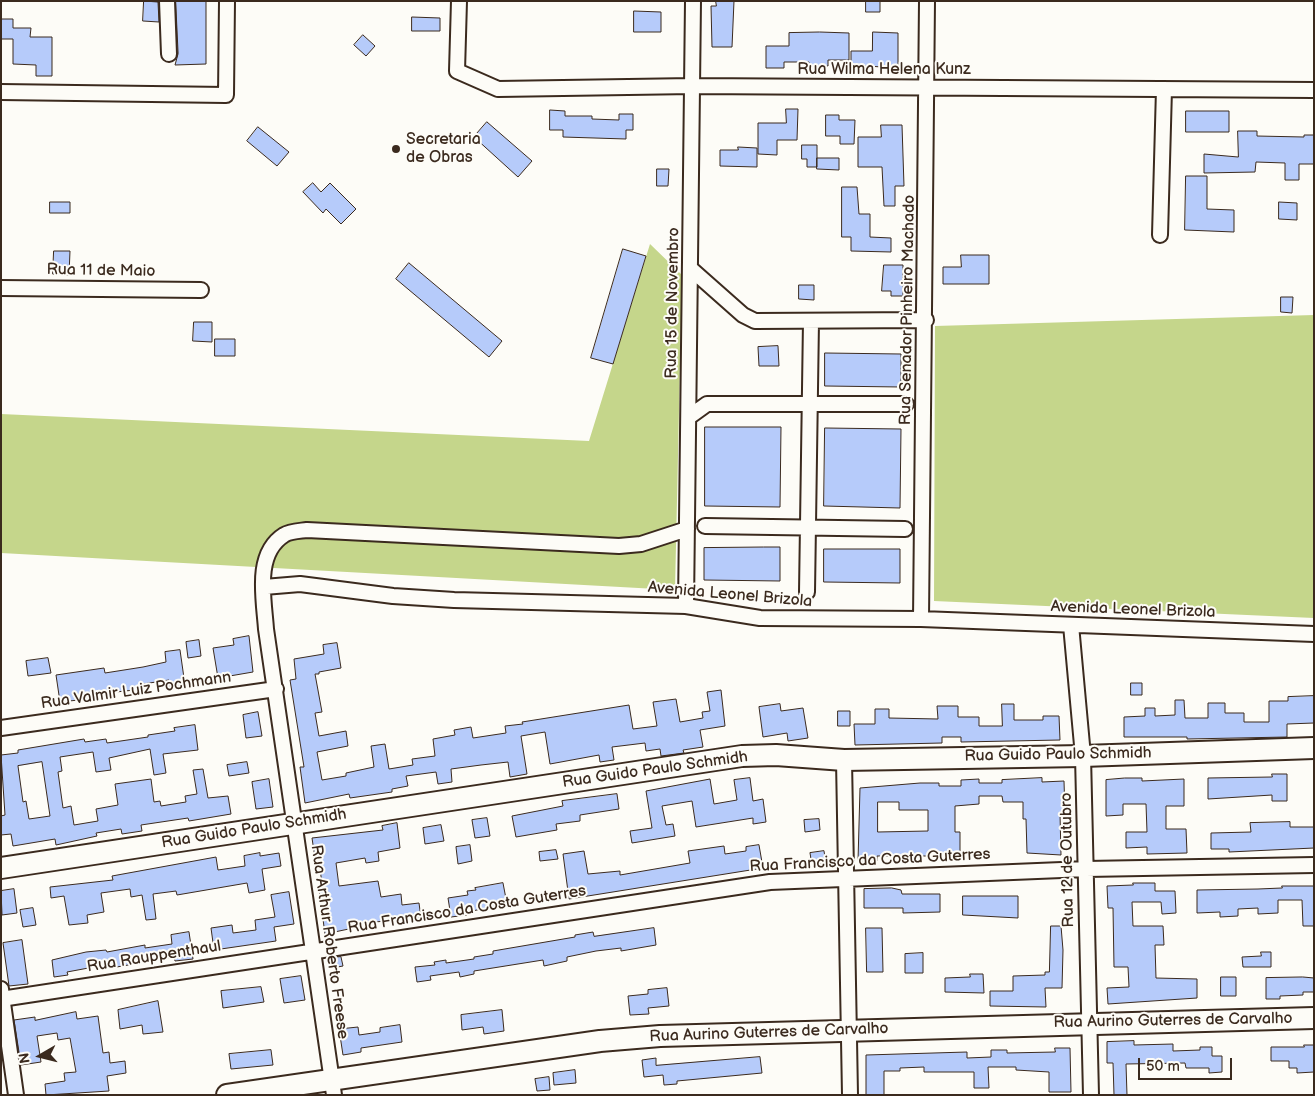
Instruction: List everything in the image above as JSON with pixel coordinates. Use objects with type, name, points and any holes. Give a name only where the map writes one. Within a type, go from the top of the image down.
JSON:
[{"type":"street","points":[[167,1],[169,54]]},
{"type":"street","points":[[1,92],[226,95],[227,1]]},
{"type":"street","name":"Rua Wilma Helena Kunz","points":[[459,1],[457,71],[498,89],[693,86],[1314,90]]},
{"type":"street","name":"Rua 15 de Novembro","points":[[686,606],[692,269],[693,1]]},
{"type":"street","name":"Rua Senador Pinheiro Machado","points":[[922,618],[928,88],[927,1]]},
{"type":"street","points":[[1160,235],[1164,89]]},
{"type":"street","points":[[692,269],[743,315],[755,321],[926,320]]},
{"type":"street","name":"Rua 11 de Maio","points":[[1,288],[201,290]]},
{"type":"street","points":[[807,592],[811,321]]},
{"type":"street","points":[[689,417],[708,404],[906,404]]},
{"type":"street","points":[[705,526],[905,529]]},
{"type":"street","name":"Rua Arthur Roberto Freese","points":[[333,1087],[266,629],[265,558],[275,542],[285,534],[307,530],[619,546],[641,544],[687,529]]},
{"type":"street","name":"Avenida Leonel Brizola","points":[[264,587],[300,584],[454,600],[686,606],[760,618],[804,620],[922,618],[1314,634]]},
{"type":"street","name":"Rua 12 de Outubro","points":[[1071,625],[1083,756],[1091,1095]]},
{"type":"street","name":"Rua Valmir Luiz Pochmann","points":[[1,728],[276,688]]},
{"type":"street","name":"Rua Guido Paulo Schmidh","points":[[1,868],[742,756],[776,755],[844,760],[1083,756],[1314,748]]},
{"type":"street","points":[[844,760],[850,1095]]},
{"type":"street","name":"Rua Francisco da Costa Guterres","points":[[313,950],[770,882],[1086,869],[1314,865]]},
{"type":"street","name":"Rua Rauppenthaul","points":[[2,995],[313,950]]},
{"type":"street","points":[[2,995],[16,1095]]},
{"type":"street","name":"Rua Aurino Guterres de Carvalho","points":[[227,1095],[333,1087],[600,1041],[660,1036],[1314,1018]]},
{"type":"green space","points":[[650,244],[682,275],[675,590],[1,553],[1,414],[589,441]]},
{"type":"green space","points":[[1314,315],[1314,618],[934,601],[935,326]]},
{"type":"building","points":[[144,1],[158,2],[159,22],[143,21]]},
{"type":"building","points":[[176,1],[206,1],[206,64],[175,65],[178,54]]},
{"type":"building","points":[[716,1],[734,1],[732,47],[712,47],[711,6],[716,6]]},
{"type":"building","points":[[866,1],[880,1],[880,12],[866,12]]},
{"type":"building","points":[[634,11],[661,12],[661,32],[634,32]]},
{"type":"building","points":[[412,17],[440,18],[440,31],[412,31]]},
{"type":"building","points":[[1,19],[13,19],[13,28],[31,28],[30,37],[52,37],[52,76],[36,76],[36,65],[13,64],[13,39],[1,39]]},
{"type":"building","points":[[873,32],[898,33],[898,68],[851,65],[851,51],[872,51]]},
{"type":"building","points":[[789,33],[849,33],[849,60],[828,60],[828,66],[808,66],[809,62],[784,62],[784,68],[766,68],[766,46],[789,46]]},
{"type":"building","points":[[363,35],[375,46],[366,56],[354,45]]},
{"type":"building","points":[[786,109],[798,109],[797,140],[777,140],[777,155],[758,154],[758,123],[786,123]]},
{"type":"building","points":[[550,110],[565,111],[565,116],[592,116],[592,119],[619,120],[619,114],[633,114],[633,130],[626,130],[626,139],[563,137],[563,130],[550,130]]},
{"type":"building","points":[[1186,111],[1229,111],[1229,132],[1186,132]]},
{"type":"building","points":[[826,115],[839,115],[839,120],[855,120],[854,144],[840,144],[840,136],[826,136]]},
{"type":"building","points":[[487,122],[532,161],[518,177],[474,137]]},
{"type":"building","points":[[881,125],[902,125],[904,186],[895,186],[895,206],[884,206],[882,167],[858,167],[858,137],[881,137]]},
{"type":"building","points":[[258,127],[289,152],[277,166],[247,141]]},
{"type":"building","points":[[1238,131],[1257,131],[1257,136],[1304,137],[1304,135],[1314,135],[1314,164],[1299,164],[1299,180],[1285,180],[1285,163],[1256,162],[1255,172],[1204,173],[1204,154],[1238,157]]},
{"type":"building","points":[[802,145],[817,145],[817,167],[807,167],[807,159],[802,159]]},
{"type":"building","points":[[738,147],[757,148],[757,167],[720,166],[720,150],[738,150]]},
{"type":"building","points":[[817,158],[839,158],[839,170],[817,169]]},
{"type":"building","points":[[657,169],[669,169],[668,186],[657,186]]},
{"type":"building","points":[[1186,176],[1207,176],[1207,209],[1234,210],[1234,232],[1185,230]]},
{"type":"building","points":[[313,183],[321,192],[330,183],[356,209],[341,224],[326,209],[323,213],[303,192]]},
{"type":"building","points":[[842,187],[857,187],[859,214],[870,214],[870,237],[891,238],[891,252],[851,251],[851,237],[842,237]]},
{"type":"building","points":[[50,202],[70,202],[70,213],[50,213]]},
{"type":"building","points":[[1279,202],[1297,203],[1297,220],[1279,219]]},
{"type":"building","points":[[623,249],[646,256],[613,364],[591,358]]},
{"type":"building","points":[[54,251],[70,251],[69,275],[53,274]]},
{"type":"building","points":[[961,255],[989,255],[989,284],[943,284],[943,267],[961,267]]},
{"type":"building","points":[[409,263],[502,341],[489,357],[396,279]]},
{"type":"building","points":[[884,265],[903,265],[903,296],[891,296],[891,291],[882,291]]},
{"type":"building","points":[[799,285],[814,285],[814,300],[799,299]]},
{"type":"building","points":[[1281,297],[1293,297],[1292,313],[1281,312]]},
{"type":"building","points":[[194,322],[212,322],[212,342],[193,341]]},
{"type":"building","points":[[215,339],[235,339],[235,356],[215,356]]},
{"type":"building","points":[[778,346],[779,366],[759,366],[758,347]]},
{"type":"building","points":[[825,353],[901,354],[901,387],[825,386]]},
{"type":"building","points":[[705,427],[781,427],[780,507],[705,506]]},
{"type":"building","points":[[825,428],[901,429],[900,508],[824,506]]},
{"type":"building","points":[[780,547],[780,581],[704,580],[704,548]]},
{"type":"building","points":[[824,549],[900,549],[900,583],[824,582]]},
{"type":"building","points":[[249,636],[253,672],[218,678],[213,648],[234,645],[233,639]]},
{"type":"building","points":[[199,640],[201,656],[188,658],[186,642]]},
{"type":"building","points":[[337,643],[341,668],[315,674],[322,712],[315,713],[319,736],[346,731],[348,746],[317,752],[322,780],[346,776],[346,773],[374,767],[371,746],[385,744],[389,769],[413,765],[412,759],[435,756],[433,739],[455,735],[454,730],[471,727],[473,738],[506,733],[505,726],[523,724],[522,722],[629,705],[633,729],[657,726],[653,702],[676,699],[680,722],[703,718],[702,712],[710,711],[707,692],[721,690],[725,726],[700,730],[703,747],[683,750],[684,753],[661,756],[660,749],[646,751],[645,743],[612,747],[614,760],[600,762],[599,755],[550,764],[545,732],[521,736],[527,774],[510,777],[508,762],[481,765],[451,769],[452,782],[438,784],[436,772],[406,776],[408,786],[392,789],[392,792],[350,798],[349,794],[305,803],[300,767],[304,767],[290,680],[296,679],[294,659],[324,654],[323,645]]},
{"type":"building","points":[[180,650],[185,685],[170,687],[169,680],[143,684],[144,689],[97,694],[97,698],[60,702],[56,675],[104,668],[105,673],[143,667],[166,662],[165,652]]},
{"type":"building","points":[[48,658],[51,673],[28,676],[26,661]]},
{"type":"building","points":[[1131,683],[1142,683],[1142,695],[1131,695]]},
{"type":"building","points":[[1314,696],[1314,723],[1287,724],[1287,737],[1187,739],[1187,737],[1124,737],[1124,717],[1145,716],[1145,708],[1155,708],[1155,716],[1175,715],[1175,700],[1184,700],[1185,718],[1208,718],[1208,703],[1225,703],[1225,713],[1244,713],[1244,722],[1269,722],[1269,701],[1288,701],[1288,697]]},
{"type":"building","points":[[780,704],[781,711],[803,708],[808,738],[788,741],[787,733],[763,737],[759,707]]},
{"type":"building","points":[[1002,704],[1014,704],[1014,720],[1043,720],[1043,716],[1059,716],[1060,740],[961,742],[961,737],[942,737],[942,743],[855,745],[854,724],[875,724],[875,709],[889,709],[889,718],[938,719],[937,706],[958,706],[958,717],[979,717],[979,726],[1002,726]]},
{"type":"building","points":[[838,711],[850,711],[850,726],[838,726]]},
{"type":"building","points":[[258,712],[262,736],[246,738],[243,715]]},
{"type":"building","points":[[195,725],[198,750],[163,754],[166,773],[154,775],[150,749],[109,758],[111,770],[96,772],[93,752],[60,757],[62,771],[58,772],[63,808],[71,806],[74,825],[98,821],[96,809],[118,805],[115,784],[151,779],[154,802],[160,801],[161,806],[186,802],[185,796],[197,794],[193,770],[203,769],[208,798],[228,796],[231,814],[189,821],[188,818],[141,825],[142,831],[122,834],[121,829],[96,833],[97,836],[56,845],[55,839],[13,846],[11,834],[1,835],[1,816],[5,815],[1,755],[18,753],[18,750],[84,739],[85,742],[106,739],[107,743],[148,737],[148,735],[175,731],[174,728]],"holes":[[[42,762],[50,816],[29,819],[26,801],[23,802],[18,766]]]},
{"type":"building","points":[[247,762],[249,773],[229,776],[227,765]]},
{"type":"building","points":[[1272,774],[1287,774],[1287,801],[1272,801],[1272,795],[1208,799],[1208,778],[1272,777]]},
{"type":"building","points":[[750,778],[753,801],[763,799],[766,822],[753,824],[753,818],[696,827],[692,801],[662,806],[666,825],[673,824],[675,836],[632,843],[630,831],[652,828],[646,791],[710,779],[714,804],[737,800],[734,780]]},
{"type":"building","points":[[1042,778],[1042,782],[1064,781],[1065,814],[1060,814],[1061,855],[1027,853],[1026,819],[1023,819],[1023,802],[1003,802],[1002,796],[979,796],[979,804],[955,806],[955,832],[960,832],[960,854],[941,854],[941,856],[877,856],[877,861],[858,861],[860,788],[920,783],[939,783],[939,786],[961,786],[961,780],[979,779],[979,783],[1002,783],[1002,780]],"holes":[[[878,802],[899,802],[899,810],[928,810],[928,831],[878,832]]]},
{"type":"building","points":[[1142,778],[1142,781],[1184,779],[1184,806],[1166,806],[1166,829],[1186,829],[1187,853],[1147,854],[1147,847],[1126,848],[1126,832],[1147,832],[1146,804],[1123,804],[1123,815],[1106,816],[1106,780]]},
{"type":"building","points":[[269,779],[273,807],[256,809],[252,782]]},
{"type":"building","points":[[617,794],[619,809],[580,815],[580,821],[556,824],[557,830],[516,837],[512,816],[563,806],[562,801]]},
{"type":"building","points":[[487,818],[490,836],[475,838],[472,820]]},
{"type":"building","points":[[819,819],[820,830],[805,832],[804,820]]},
{"type":"building","points":[[1290,822],[1290,827],[1314,827],[1314,848],[1229,852],[1229,849],[1211,849],[1211,833],[1251,832],[1250,823]]},
{"type":"building","points":[[397,823],[400,848],[378,852],[379,861],[366,863],[365,858],[336,863],[339,886],[378,881],[381,897],[401,894],[402,905],[419,903],[421,918],[363,923],[363,926],[325,934],[319,890],[323,889],[318,857],[315,858],[312,838],[383,830],[382,826]]},
{"type":"building","points":[[441,825],[444,841],[425,844],[423,828]]},
{"type":"building","points":[[470,845],[472,861],[458,864],[456,847]]},
{"type":"building","points":[[759,845],[763,868],[569,899],[563,854],[584,851],[588,874],[620,871],[620,875],[690,863],[688,851],[724,846],[725,854],[746,851],[746,847]]},
{"type":"building","points":[[556,850],[558,859],[540,861],[539,852]]},
{"type":"building","points":[[824,851],[826,863],[812,865],[810,853]]},
{"type":"building","points":[[260,853],[260,856],[279,853],[281,866],[262,869],[265,890],[249,893],[247,883],[177,895],[176,891],[153,894],[156,919],[146,920],[142,895],[131,897],[130,889],[101,893],[104,912],[87,915],[88,923],[69,925],[64,896],[51,898],[50,887],[113,880],[112,876],[216,857],[218,870],[245,866],[244,856]]},
{"type":"building","points":[[503,883],[507,904],[467,912],[467,915],[451,917],[448,898],[468,895],[467,891],[476,890],[475,888]]},
{"type":"building","points":[[1133,883],[1155,883],[1155,891],[1175,891],[1176,913],[1162,914],[1161,902],[1132,902],[1133,926],[1163,926],[1164,945],[1155,945],[1156,978],[1197,979],[1197,998],[1108,1004],[1107,988],[1129,987],[1128,967],[1114,967],[1113,908],[1108,908],[1107,886],[1133,885]]},
{"type":"building","points":[[1282,886],[1314,886],[1314,926],[1303,926],[1302,900],[1278,900],[1278,913],[1258,914],[1258,908],[1238,909],[1238,916],[1220,917],[1220,912],[1197,913],[1197,890],[1282,888]]},
{"type":"building","points":[[892,888],[901,890],[902,894],[940,894],[940,912],[903,913],[903,908],[864,908],[864,889]]},
{"type":"building","points":[[14,889],[17,913],[2,915],[1,891]]},
{"type":"building","points":[[289,892],[294,924],[274,927],[276,941],[214,950],[211,928],[232,925],[233,933],[256,930],[255,920],[275,917],[271,895]]},
{"type":"building","points":[[963,896],[1018,896],[1018,918],[963,915]]},
{"type":"building","points":[[33,908],[36,925],[23,927],[20,910]]},
{"type":"building","points":[[1051,926],[1061,926],[1063,950],[1062,988],[1045,988],[1046,1007],[990,1006],[990,991],[1013,991],[1013,976],[1045,975],[1045,972],[1049,972]]},
{"type":"building","points":[[654,928],[656,945],[621,951],[621,948],[596,951],[567,957],[567,961],[544,966],[543,960],[474,971],[474,974],[460,977],[459,972],[430,976],[431,980],[417,982],[415,967],[435,965],[434,962],[446,960],[446,963],[474,959],[474,957],[493,954],[493,951],[575,937],[575,935],[593,932],[594,936]]},
{"type":"building","points":[[866,928],[882,928],[883,972],[867,972]]},
{"type":"building","points":[[189,932],[193,959],[175,961],[174,957],[111,968],[110,964],[67,972],[68,975],[54,977],[52,960],[86,952],[106,950],[107,952],[145,945],[145,948],[172,944],[171,935]]},
{"type":"building","points":[[22,940],[28,984],[9,986],[3,943]]},
{"type":"building","points":[[1261,952],[1271,952],[1271,967],[1243,967],[1242,957],[1261,956]]},
{"type":"building","points":[[923,953],[923,973],[905,973],[905,954]]},
{"type":"building","points":[[341,957],[343,966],[332,968],[330,958]]},
{"type":"building","points":[[970,974],[983,974],[984,993],[945,992],[945,978],[970,977]]},
{"type":"building","points":[[301,976],[305,1000],[284,1003],[280,979]]},
{"type":"building","points":[[1221,977],[1236,977],[1236,996],[1221,996]]},
{"type":"building","points":[[1266,978],[1314,978],[1314,992],[1303,992],[1303,995],[1280,996],[1280,999],[1266,999]]},
{"type":"building","points":[[261,987],[264,1002],[223,1008],[221,991]]},
{"type":"building","points":[[667,988],[669,1006],[648,1008],[649,1014],[630,1015],[628,996],[648,994],[648,990]]},
{"type":"building","points":[[158,1001],[163,1032],[143,1034],[142,1025],[120,1029],[118,1010]]},
{"type":"building","points":[[502,1010],[504,1031],[484,1034],[483,1027],[462,1030],[461,1015]]},
{"type":"building","points":[[76,1012],[77,1019],[98,1016],[103,1053],[109,1052],[110,1063],[125,1061],[126,1073],[107,1076],[109,1091],[46,1095],[45,1084],[65,1081],[64,1073],[76,1072],[70,1038],[58,1040],[57,1033],[37,1036],[41,1062],[21,1065],[14,1020],[35,1017],[35,1020]]},
{"type":"building","points":[[400,1025],[402,1042],[361,1048],[361,1052],[343,1055],[339,1029],[358,1027],[359,1035],[380,1032],[380,1028]]},
{"type":"building","points":[[1134,1041],[1134,1045],[1173,1044],[1173,1051],[1200,1050],[1200,1047],[1212,1047],[1212,1056],[1222,1056],[1222,1072],[1209,1073],[1209,1068],[1186,1068],[1185,1063],[1126,1064],[1127,1095],[1114,1095],[1113,1063],[1107,1063],[1107,1042]]},
{"type":"building","points":[[1304,1045],[1314,1045],[1314,1072],[1297,1073],[1297,1068],[1289,1068],[1289,1061],[1271,1061],[1271,1047],[1304,1047]]},
{"type":"building","points":[[1055,1048],[1070,1048],[1071,1092],[1049,1092],[1049,1072],[1016,1070],[1016,1067],[988,1067],[989,1088],[974,1088],[974,1072],[924,1072],[924,1067],[900,1068],[900,1071],[884,1071],[884,1095],[866,1095],[866,1055],[967,1052],[967,1058],[991,1057],[991,1050],[1007,1050],[1007,1053],[1055,1052]]},
{"type":"building","points":[[271,1050],[273,1065],[231,1069],[229,1054]]},
{"type":"building","points":[[760,1057],[762,1073],[677,1081],[677,1084],[664,1085],[663,1075],[644,1077],[642,1060],[656,1058],[656,1065]]},
{"type":"building","points":[[575,1070],[576,1083],[554,1085],[553,1073]]},
{"type":"building","points":[[549,1077],[550,1090],[537,1091],[535,1079]]},
{"type":"place","name":"Secretaria de Obras","points":[[396,149]]}]
